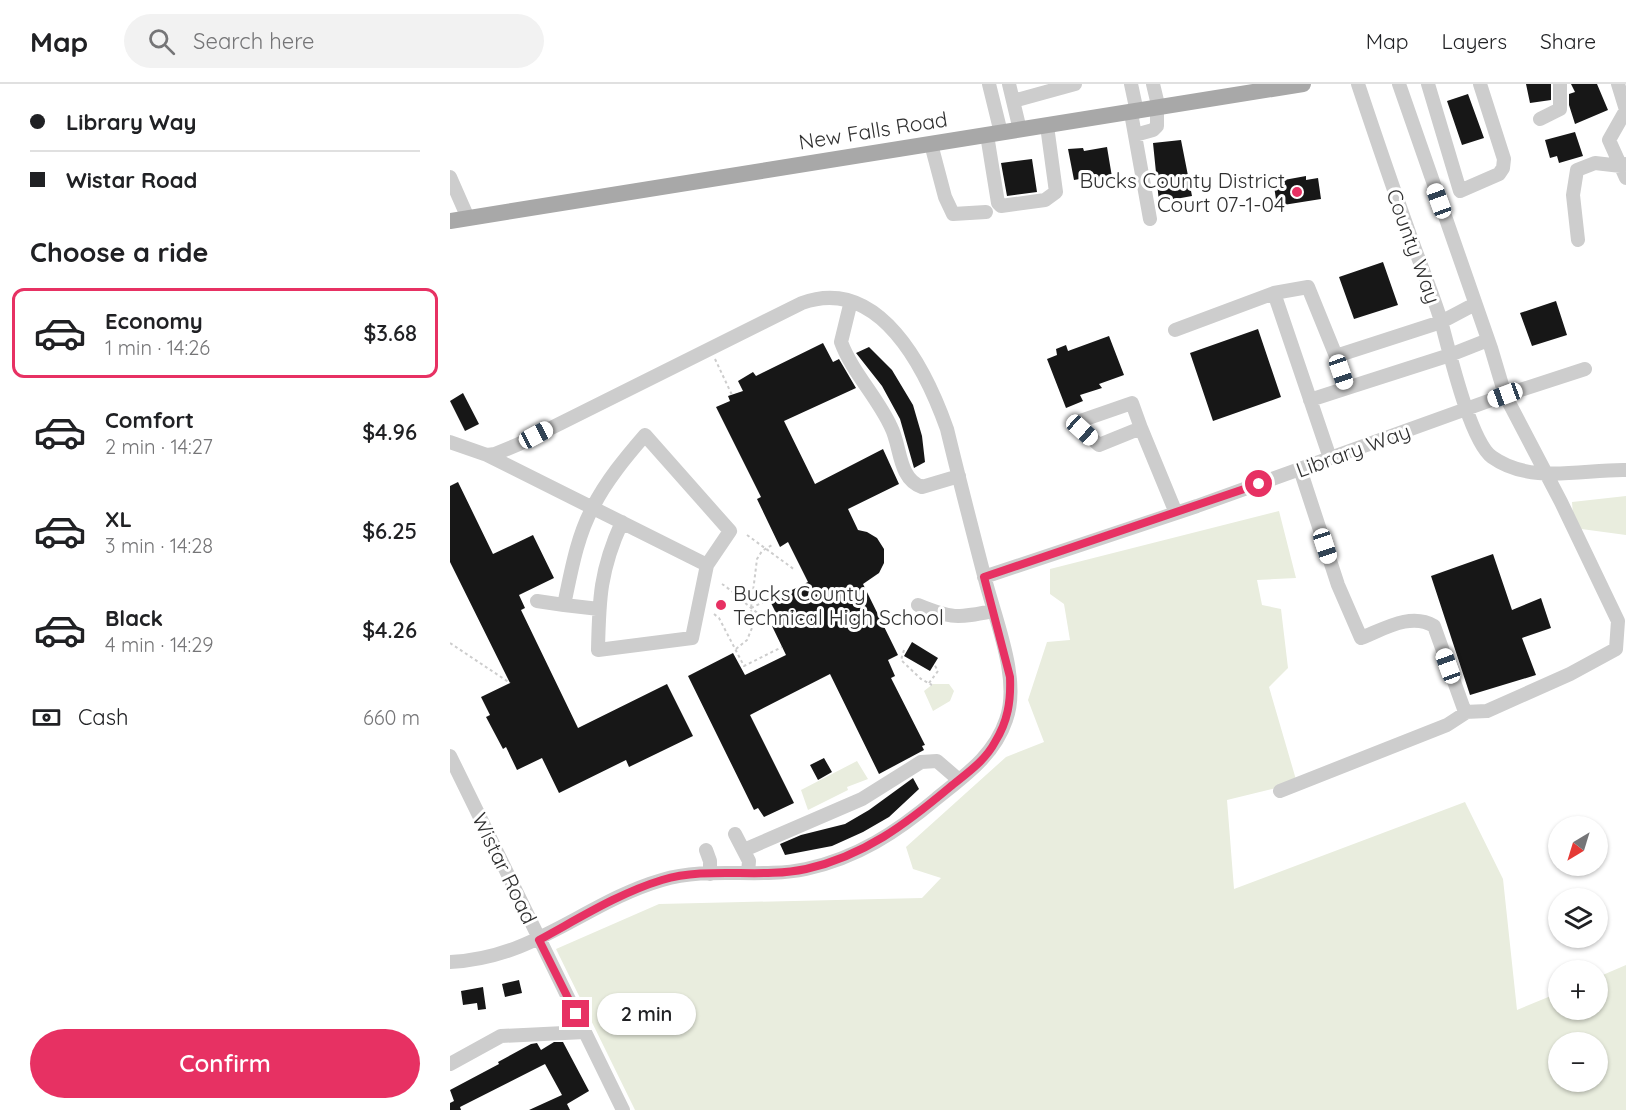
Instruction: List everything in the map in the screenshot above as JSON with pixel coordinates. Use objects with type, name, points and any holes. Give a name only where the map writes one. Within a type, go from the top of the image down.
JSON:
[{"type":"main road","name":"New Falls Road","points":[[450,221],[1158,109],[1234,90],[1303,84]]},
{"type":"street","points":[[989,84],[994,134],[996,200],[1001,206],[1045,200],[1056,192],[1047,126]]},
{"type":"street","points":[[1009,84],[1020,130]]},
{"type":"street","points":[[1013,101],[1075,84]]},
{"type":"street","points":[[1131,84],[1135,135],[1150,219]]},
{"type":"street","points":[[1135,135],[1153,130],[1157,126],[1158,109],[1153,84]]},
{"type":"street","name":"County Way","points":[[1358,84],[1441,322],[1467,408],[1485,450],[1493,458],[1508,465],[1547,475]]},
{"type":"street","points":[[1280,791],[1438,729],[1467,711],[1487,711],[1621,650],[1618,621],[1505,395],[1399,84]]},
{"type":"street","points":[[1428,84],[1460,191]]},
{"type":"street","points":[[1439,201],[1499,174],[1503,168],[1504,159],[1480,84]]},
{"type":"street","points":[[1540,120],[1560,109],[1560,84]]},
{"type":"street","points":[[1618,84],[1626,110],[1609,140],[1624,169]]},
{"type":"street","points":[[931,144],[940,183],[953,214],[957,216],[986,212]]},
{"type":"street","points":[[1578,240],[1573,195],[1577,170],[1595,163],[1624,169]]},
{"type":"street","points":[[450,177],[468,218]]},
{"type":"street","points":[[1175,330],[1274,293],[1308,287],[1347,388]]},
{"type":"street","points":[[1274,293],[1330,458]]},
{"type":"street","points":[[450,962],[490,957],[539,940],[644,886],[683,875],[806,869],[856,853],[894,832],[988,754],[1008,713],[1011,694],[1010,677],[947,429],[927,380],[886,322],[864,305],[828,297],[802,303],[519,444],[487,455]]},
{"type":"street","points":[[851,301],[841,342],[892,428],[901,462],[912,482],[922,487],[959,476]]},
{"type":"street","points":[[1336,356],[1441,322],[1475,304]]},
{"type":"street","points":[[1310,400],[1450,355],[1488,340]]},
{"type":"street","name":"Library Way","points":[[984,577],[1176,513],[1467,408],[1586,369]]},
{"type":"street","points":[[1141,428],[1176,513]]},
{"type":"street","points":[[564,605],[573,559],[592,507],[645,435],[730,531],[708,565],[692,639],[598,650],[599,609],[604,566],[622,522]]},
{"type":"street","points":[[450,442],[487,455],[708,565]]},
{"type":"street","points":[[1300,469],[1338,585],[1361,638],[1406,621],[1424,620],[1434,626],[1465,712],[1467,711]]},
{"type":"street","points":[[1547,475],[1597,470],[1626,470]]},
{"type":"street","points":[[537,601],[599,609]]},
{"type":"street","points":[[918,605],[946,617],[993,611]]},
{"type":"street","name":"Wistar Road","points":[[450,756],[623,1110]]},
{"type":"street","points":[[744,850],[862,800],[921,762],[937,761],[959,780]]},
{"type":"street","points":[[735,834],[749,861],[748,873]]},
{"type":"street","points":[[706,850],[711,861],[711,874]]},
{"type":"street","points":[[450,1064],[501,1036],[585,1032]]},
{"type":"path","points":[[715,359],[732,395]]},
{"type":"path","points":[[747,535],[795,570]]},
{"type":"path","points":[[736,649],[747,640],[751,632],[751,608],[757,558],[762,551],[772,545]]},
{"type":"path","points":[[722,584],[751,608],[775,621],[780,621]]},
{"type":"path","points":[[751,608],[781,594]]},
{"type":"path","points":[[714,614],[719,618],[744,666],[782,646]]},
{"type":"path","points":[[450,644],[510,682]]},
{"type":"path","points":[[904,650],[901,660],[930,684],[938,671],[934,664]]},
{"type":"shaded area","points":[[1626,496],[1626,535],[1574,528],[1572,502]]},
{"type":"shaded area","points":[[1279,511],[1296,578],[1257,580],[1262,605],[1281,609],[1288,668],[1269,687],[1297,783],[1227,800],[1234,889],[1465,802],[1503,879],[1517,1010],[1548,997],[1548,1020],[1608,1020],[1608,973],[1626,965],[1626,1110],[635,1110],[556,949],[659,904],[922,898],[941,878],[913,869],[906,847],[1006,757],[1044,742],[1028,700],[1047,642],[1070,640],[1064,604],[1050,594],[1050,569]]},
{"type":"shaded area","points":[[933,684],[949,684],[954,691],[950,701],[933,711],[924,691]]},
{"type":"shaded area","points":[[857,761],[868,779],[847,787],[848,790],[808,810],[801,790]]},
{"type":"building","points":[[1526,84],[1551,84],[1551,100],[1530,103]]},
{"type":"building","points":[[1571,84],[1597,84],[1608,110],[1575,124],[1569,105],[1569,94],[1575,92]]},
{"type":"building","points":[[1468,94],[1484,138],[1462,145],[1447,101]]},
{"type":"building","points":[[1575,132],[1583,156],[1559,163],[1557,156],[1550,158],[1545,140]]},
{"type":"building","points":[[1181,140],[1192,196],[1159,202],[1153,143]]},
{"type":"building","points":[[1107,147],[1112,177],[1098,180],[1097,176],[1074,180],[1068,149],[1083,148],[1084,151]]},
{"type":"building","points":[[1032,159],[1037,192],[1007,196],[1001,163]]},
{"type":"building","name":"Bucks County District Court 07-1-04","points":[[1306,176],[1306,180],[1318,178],[1321,199],[1277,206],[1274,186],[1285,184],[1284,180]]},
{"type":"building","points":[[1383,262],[1398,305],[1354,319],[1339,277]]},
{"type":"building","points":[[1556,301],[1567,335],[1532,346],[1520,313]]},
{"type":"building","points":[[1258,329],[1281,397],[1213,421],[1190,353]]},
{"type":"building","points":[[1109,336],[1124,375],[1099,384],[1102,388],[1080,395],[1083,401],[1066,408],[1047,359],[1057,355],[1056,349],[1066,345],[1068,351]]},
{"type":"building","points":[[823,343],[833,362],[839,359],[856,388],[784,421],[815,484],[883,449],[899,484],[848,509],[858,530],[877,538],[884,549],[884,563],[879,573],[863,584],[898,655],[888,660],[895,676],[891,678],[925,745],[922,746],[924,750],[879,774],[830,674],[750,715],[794,803],[764,817],[758,808],[754,810],[688,676],[733,653],[745,675],[786,655],[772,626],[781,623],[770,601],[808,582],[788,542],[780,547],[757,499],[761,497],[716,407],[730,401],[728,396],[743,391],[738,381],[753,372],[756,376]]},
{"type":"building","points":[[869,347],[892,370],[913,405],[922,436],[925,462],[914,468],[900,419],[882,386],[856,353]]},
{"type":"building","points":[[463,393],[479,424],[465,431],[450,401]]},
{"type":"building","points":[[458,482],[493,554],[533,535],[554,578],[519,595],[525,608],[521,610],[578,728],[667,684],[693,736],[629,767],[626,760],[559,793],[542,758],[517,770],[506,747],[503,749],[486,717],[490,715],[481,697],[510,683],[450,562],[450,486]]},
{"type":"building","points":[[1493,554],[1512,610],[1541,598],[1551,628],[1522,638],[1536,675],[1470,695],[1431,576]]},
{"type":"building","points":[[912,642],[938,658],[930,671],[904,656]]},
{"type":"building","points":[[824,758],[832,772],[818,780],[810,765]]},
{"type":"building","points":[[913,778],[919,789],[889,817],[832,846],[785,855],[780,844],[801,835],[845,824],[869,810]]},
{"type":"building","points":[[519,980],[522,993],[505,997],[502,984]]},
{"type":"building","points":[[483,987],[486,1009],[478,1010],[477,1003],[463,1005],[461,991]]},
{"type":"building","points":[[554,1042],[563,1042],[589,1091],[567,1104],[570,1110],[529,1110],[562,1095],[545,1064],[460,1107],[461,1110],[450,1110],[450,1103],[454,1101],[450,1090],[531,1044],[537,1043],[541,1050]]},
{"type":"place","name":"Bucks County District Court 07-1-04","points":[[1297,192]]},
{"type":"place","name":"Bucks County Technical High School","points":[[721,605]]},
{"type":"route","points":[[576,1014],[539,940],[617,899],[662,880],[683,875],[766,873],[806,869],[856,853],[912,819],[988,754],[1006,720],[1011,694],[1010,677],[984,577],[1259,484]]}]
